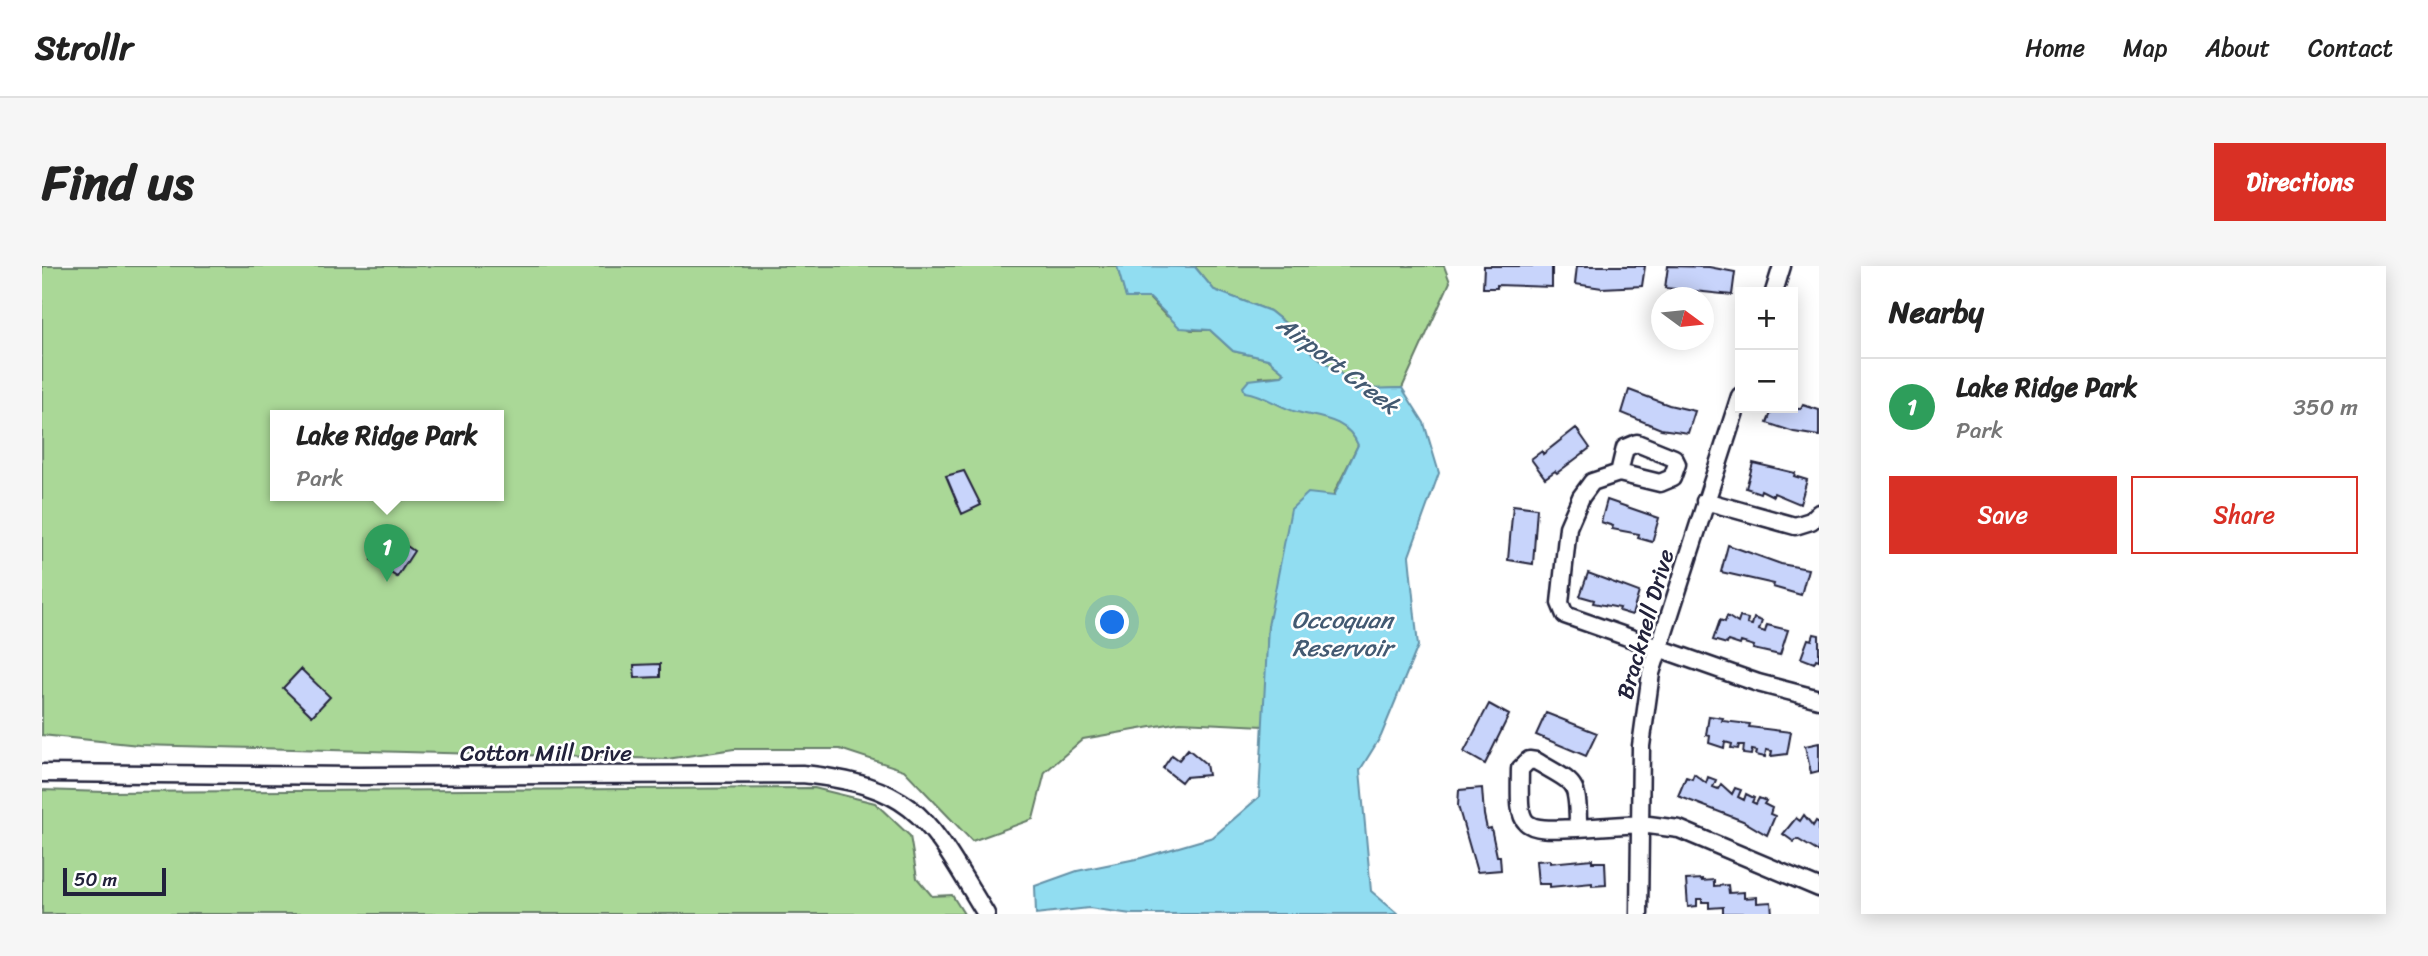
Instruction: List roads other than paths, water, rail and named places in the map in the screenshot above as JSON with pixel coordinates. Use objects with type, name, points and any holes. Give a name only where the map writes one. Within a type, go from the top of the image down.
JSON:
[{"type":"street","points":[[1776,287],[1782,266]]},
{"type":"street","name":"Bracknell Drive","points":[[1639,914],[1642,730],[1658,647],[1735,411]]},
{"type":"street","points":[[1619,473],[1592,482],[1573,513],[1560,603],[1570,619],[1758,683],[1819,699]]},
{"type":"street","points":[[1705,501],[1795,526],[1811,521],[1819,513]]},
{"type":"street","points":[[1578,828],[1578,795],[1573,784],[1536,761],[1523,764],[1520,769],[1519,808],[1524,821],[1539,830],[1578,828],[1641,824],[1679,829],[1819,888]]},
{"type":"street","name":"Cotton Mill Drive","points":[[42,774],[802,774],[838,777],[885,791],[917,812],[932,827],[986,914]]},
{"type":"water","name":"Occoquan Reservoir","points":[[1117,266],[1195,267],[1214,290],[1270,311],[1295,331],[1312,353],[1362,389],[1402,388],[1424,423],[1439,473],[1409,556],[1418,646],[1381,736],[1360,770],[1371,891],[1398,914],[1131,914],[1089,908],[1036,914],[1035,886],[1077,871],[1141,858],[1213,837],[1259,797],[1268,626],[1291,509],[1308,493],[1334,496],[1358,445],[1348,430],[1333,421],[1290,410],[1245,392],[1243,387],[1249,380],[1282,376],[1285,373],[1268,359],[1233,351],[1210,330],[1180,328],[1150,298],[1126,298]]},
{"type":"place","name":"Lake Ridge Park","points":[[387,582]]},
{"type":"water label","name":"Airport Creek","points":[[1338,365]]}]
